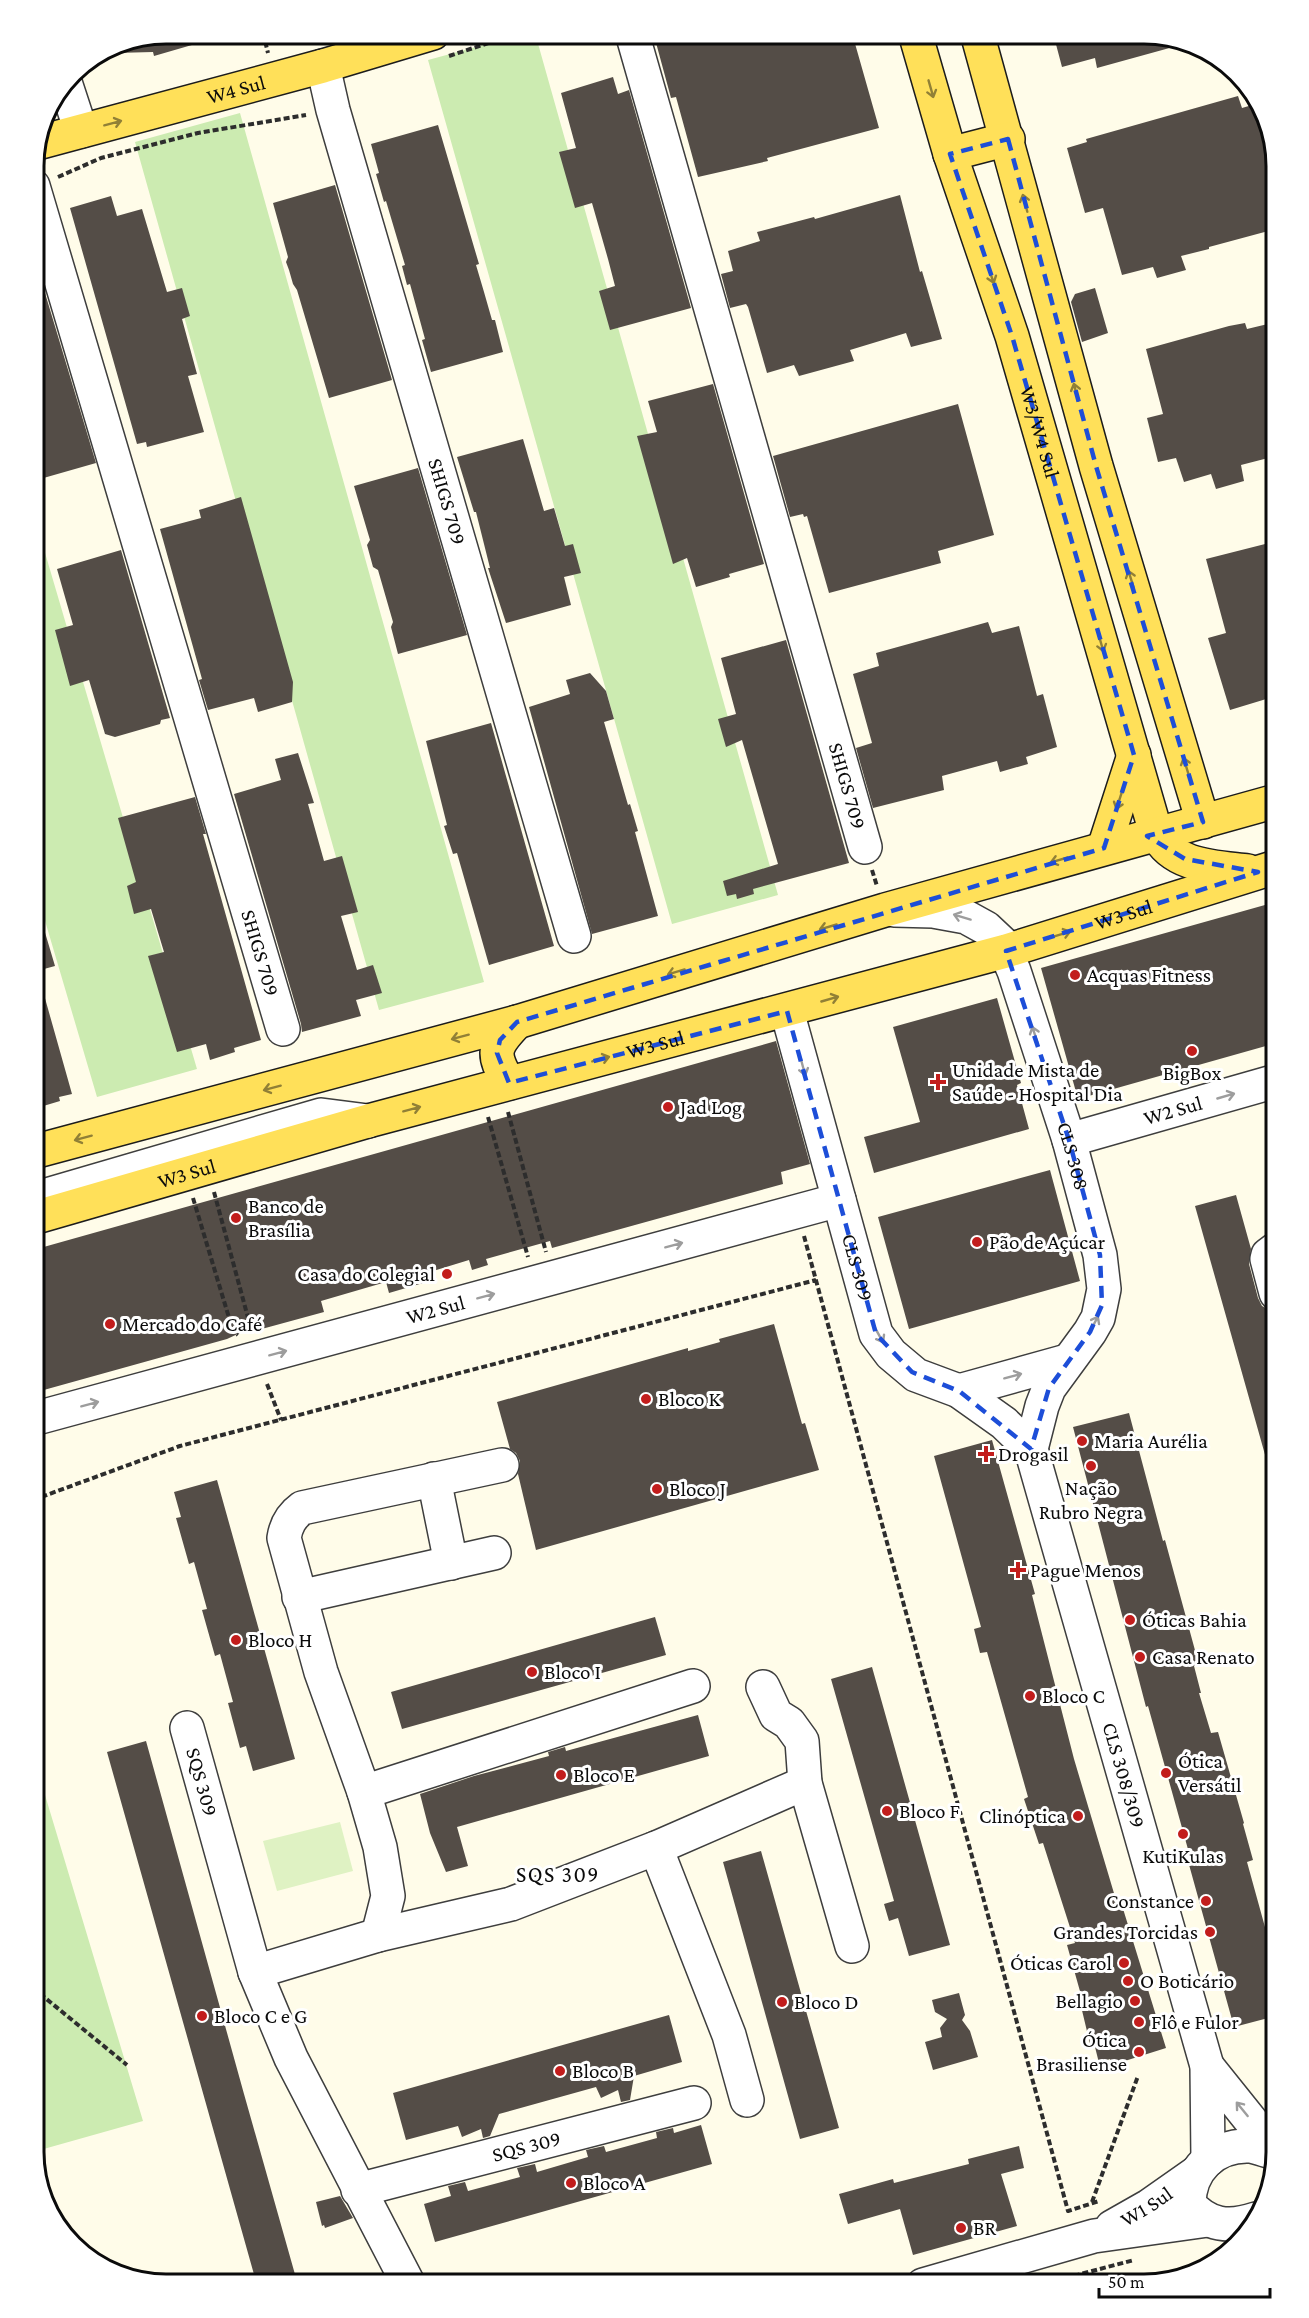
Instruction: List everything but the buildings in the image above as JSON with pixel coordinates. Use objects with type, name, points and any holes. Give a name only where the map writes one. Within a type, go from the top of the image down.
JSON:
[{"type":"main road","name":"W3/W4 Sul","points":[[918,44],[950,154],[1012,336],[1156,833]]},
{"type":"main road","points":[[980,44],[1096,466],[1203,822]]},
{"type":"main road","name":"W4 Sul","points":[[47,140],[323,66],[437,46]]},
{"type":"main road","points":[[950,154],[1008,139]]},
{"type":"main road","points":[[1012,336],[1056,322]]},
{"type":"main road","points":[[1055,483],[1073,485],[1089,476],[1096,466]]},
{"type":"main road","points":[[1068,530],[1078,518],[1086,514],[1112,516]]},
{"type":"main road","points":[[1104,848],[1134,755]]},
{"type":"main road","points":[[44,1149],[517,1022],[885,910],[1266,804]]},
{"type":"main road","points":[[1156,833],[1168,850],[1185,859],[1214,867],[1266,869]]},
{"type":"main road","name":"W3 Sul","points":[[44,1215],[368,1121],[1006,951],[1266,869]]},
{"type":"main road","points":[[497,1086],[499,1066],[496,1053],[500,1040],[517,1022]]},
{"type":"street","name":"SHIGS 709","points":[[635,44],[865,847]]},
{"type":"street","name":"SHIGS 709","points":[[323,66],[333,110],[574,936]]},
{"type":"street","points":[[68,92],[81,131]]},
{"type":"street","name":"SHIGS 709","points":[[44,220],[283,1029]]},
{"type":"street","name":"CLS 308","points":[[885,910],[933,911],[966,917],[994,935],[1006,951],[1069,1140],[1100,1255],[1104,1289],[1102,1305],[1090,1332],[1049,1388],[1031,1449]]},
{"type":"street","name":"CLS 309","points":[[787,1011],[876,1335],[891,1354],[916,1375],[959,1391],[1004,1423],[1031,1449]]},
{"type":"street","name":"W2 Sul","points":[[1069,1140],[1266,1085]]},
{"type":"street","points":[[44,1196],[321,1114],[368,1121]]},
{"type":"street","name":"W2 Sul","points":[[44,1416],[839,1200]]},
{"type":"street","points":[[959,1391],[1067,1361]]},
{"type":"street","name":"CLS 308/309","points":[[1031,1449],[1207,2066],[1202,2166],[1189,2189],[1189,2204],[1200,2216],[1208,2220]]},
{"type":"street","points":[[378,1935],[388,1896],[380,1847],[364,1792],[321,1672],[284,1538],[290,1519],[302,1508],[502,1465]]},
{"type":"street","points":[[434,1479],[451,1563]]},
{"type":"street","points":[[299,1597],[494,1553]]},
{"type":"street","points":[[364,1792],[693,1686]]},
{"type":"street","points":[[763,1686],[776,1715],[789,1724],[802,1741],[805,1783],[852,1946]]},
{"type":"street","name":"SQS 309","points":[[187,1728],[255,1972],[291,2058],[400,2274]]},
{"type":"street","points":[[255,1972],[378,1935],[511,1904],[656,1848],[805,1783]]},
{"type":"street","points":[[656,1848],[718,2005],[747,2100]]},
{"type":"street","name":"CLS 308/309","points":[[1207,2066],[1266,2140]]},
{"type":"street","name":"SQS 309","points":[[358,2190],[694,2103]]},
{"type":"street","name":"W1 Sul","points":[[1094,2236],[1149,2206],[1219,2152],[1250,2146],[1266,2150]]},
{"type":"street","name":"W1 Sul","points":[[961,2274],[1094,2236],[1208,2220],[1215,2223],[1233,2224],[1243,2222]]},
{"type":"path","points":[[44,182],[101,158],[198,133],[333,110]]},
{"type":"path","points":[[865,847],[885,910]]},
{"type":"path","points":[[497,1086],[547,1252],[528,1258],[497,1086]]},
{"type":"path","points":[[197,1171],[250,1325],[245,1340],[233,1331],[197,1171]]},
{"type":"path","points":[[798,1212],[1068,2211],[1108,2198]]},
{"type":"path","points":[[44,1496],[180,1446],[816,1280]]},
{"type":"path","points":[[252,1360],[271,1390],[281,1420]]},
{"type":"path","points":[[44,1997],[127,2065]]},
{"type":"path","points":[[1092,2203],[1138,2076]]},
{"type":"highlighted area","points":[[1008,139],[1096,466],[1203,822],[1147,836],[1185,859],[1258,872],[1006,951],[1069,1140],[1100,1255],[1102,1305],[1090,1332],[1049,1388],[1031,1449],[959,1391],[912,1372],[876,1334],[787,1011],[509,1083],[497,1053],[500,1040],[517,1022],[1104,848],[1134,755],[1012,336],[950,154]]},
{"type":"green space","points":[[487,44],[538,44],[778,895],[672,924],[428,60]]},
{"type":"green space","points":[[240,113],[484,982],[379,1010],[135,142]]},
{"type":"green space","points":[[44,549],[197,1069],[97,1097],[44,917]]},
{"type":"green space","points":[[44,1792],[143,2121],[44,2149]]},
{"type":"green space","points":[[340,1822],[353,1871],[277,1891],[263,1841]]},
{"type":"place","name":"Acquas Fitness","points":[[1075,975]]},
{"type":"place","name":"BigBox","points":[[1192,1051]]},
{"type":"place","name":"Unidade Mista de Saúde - Hospital Dia","points":[[938,1082]]},
{"type":"place","name":"Jad Log","points":[[668,1107]]},
{"type":"place","name":"Banco de Brasília","points":[[236,1218]]},
{"type":"place","name":"Pão de Açúcar","points":[[977,1242]]},
{"type":"place","name":"Casa do Colegial","points":[[447,1274]]},
{"type":"place","name":"Mercado do Café","points":[[110,1324]]},
{"type":"place","name":"Bloco K","points":[[646,1399]]},
{"type":"place","name":"Maria Aurélia","points":[[1082,1441]]},
{"type":"place","name":"Drogasil","points":[[986,1454]]},
{"type":"place","name":"Nação Rubro Negra","points":[[1091,1466]]},
{"type":"place","name":"Bloco J","points":[[657,1489]]},
{"type":"place","name":"Pague Menos","points":[[1018,1570]]},
{"type":"place","name":"Óticas Bahia","points":[[1130,1620]]},
{"type":"place","name":"Bloco H","points":[[236,1640]]},
{"type":"place","name":"Casa Renato","points":[[1140,1657]]},
{"type":"place","name":"Bloco I","points":[[532,1672]]},
{"type":"place","name":"Bloco C","points":[[1030,1696]]},
{"type":"place","name":"Ótica Versátil","points":[[1166,1773]]},
{"type":"place","name":"Bloco E","points":[[561,1775]]},
{"type":"place","name":"Bloco F","points":[[887,1811]]},
{"type":"place","name":"Clinóptica","points":[[1078,1816]]},
{"type":"place","name":"KutiKulas","points":[[1183,1834]]},
{"type":"place","name":"Constance","points":[[1206,1901]]},
{"type":"place","name":"Grandes Torcidas","points":[[1210,1932]]},
{"type":"place","name":"Óticas Carol","points":[[1124,1963]]},
{"type":"place","name":"O Boticário","points":[[1128,1981]]},
{"type":"place","name":"Bellagio","points":[[1135,2001]]},
{"type":"place","name":"Bloco D","points":[[782,2002]]},
{"type":"place","name":"Bloco C e G","points":[[202,2016]]},
{"type":"place","name":"Flô e Fulor","points":[[1139,2022]]},
{"type":"place","name":"Ótica Brasiliense","points":[[1139,2052]]},
{"type":"place","name":"Bloco B","points":[[560,2071]]},
{"type":"place","name":"Bloco A","points":[[571,2183]]},
{"type":"place","name":"BR","points":[[961,2228]]},
{"type":"district","name":"SQS 309","points":[[558,1874]]}]
